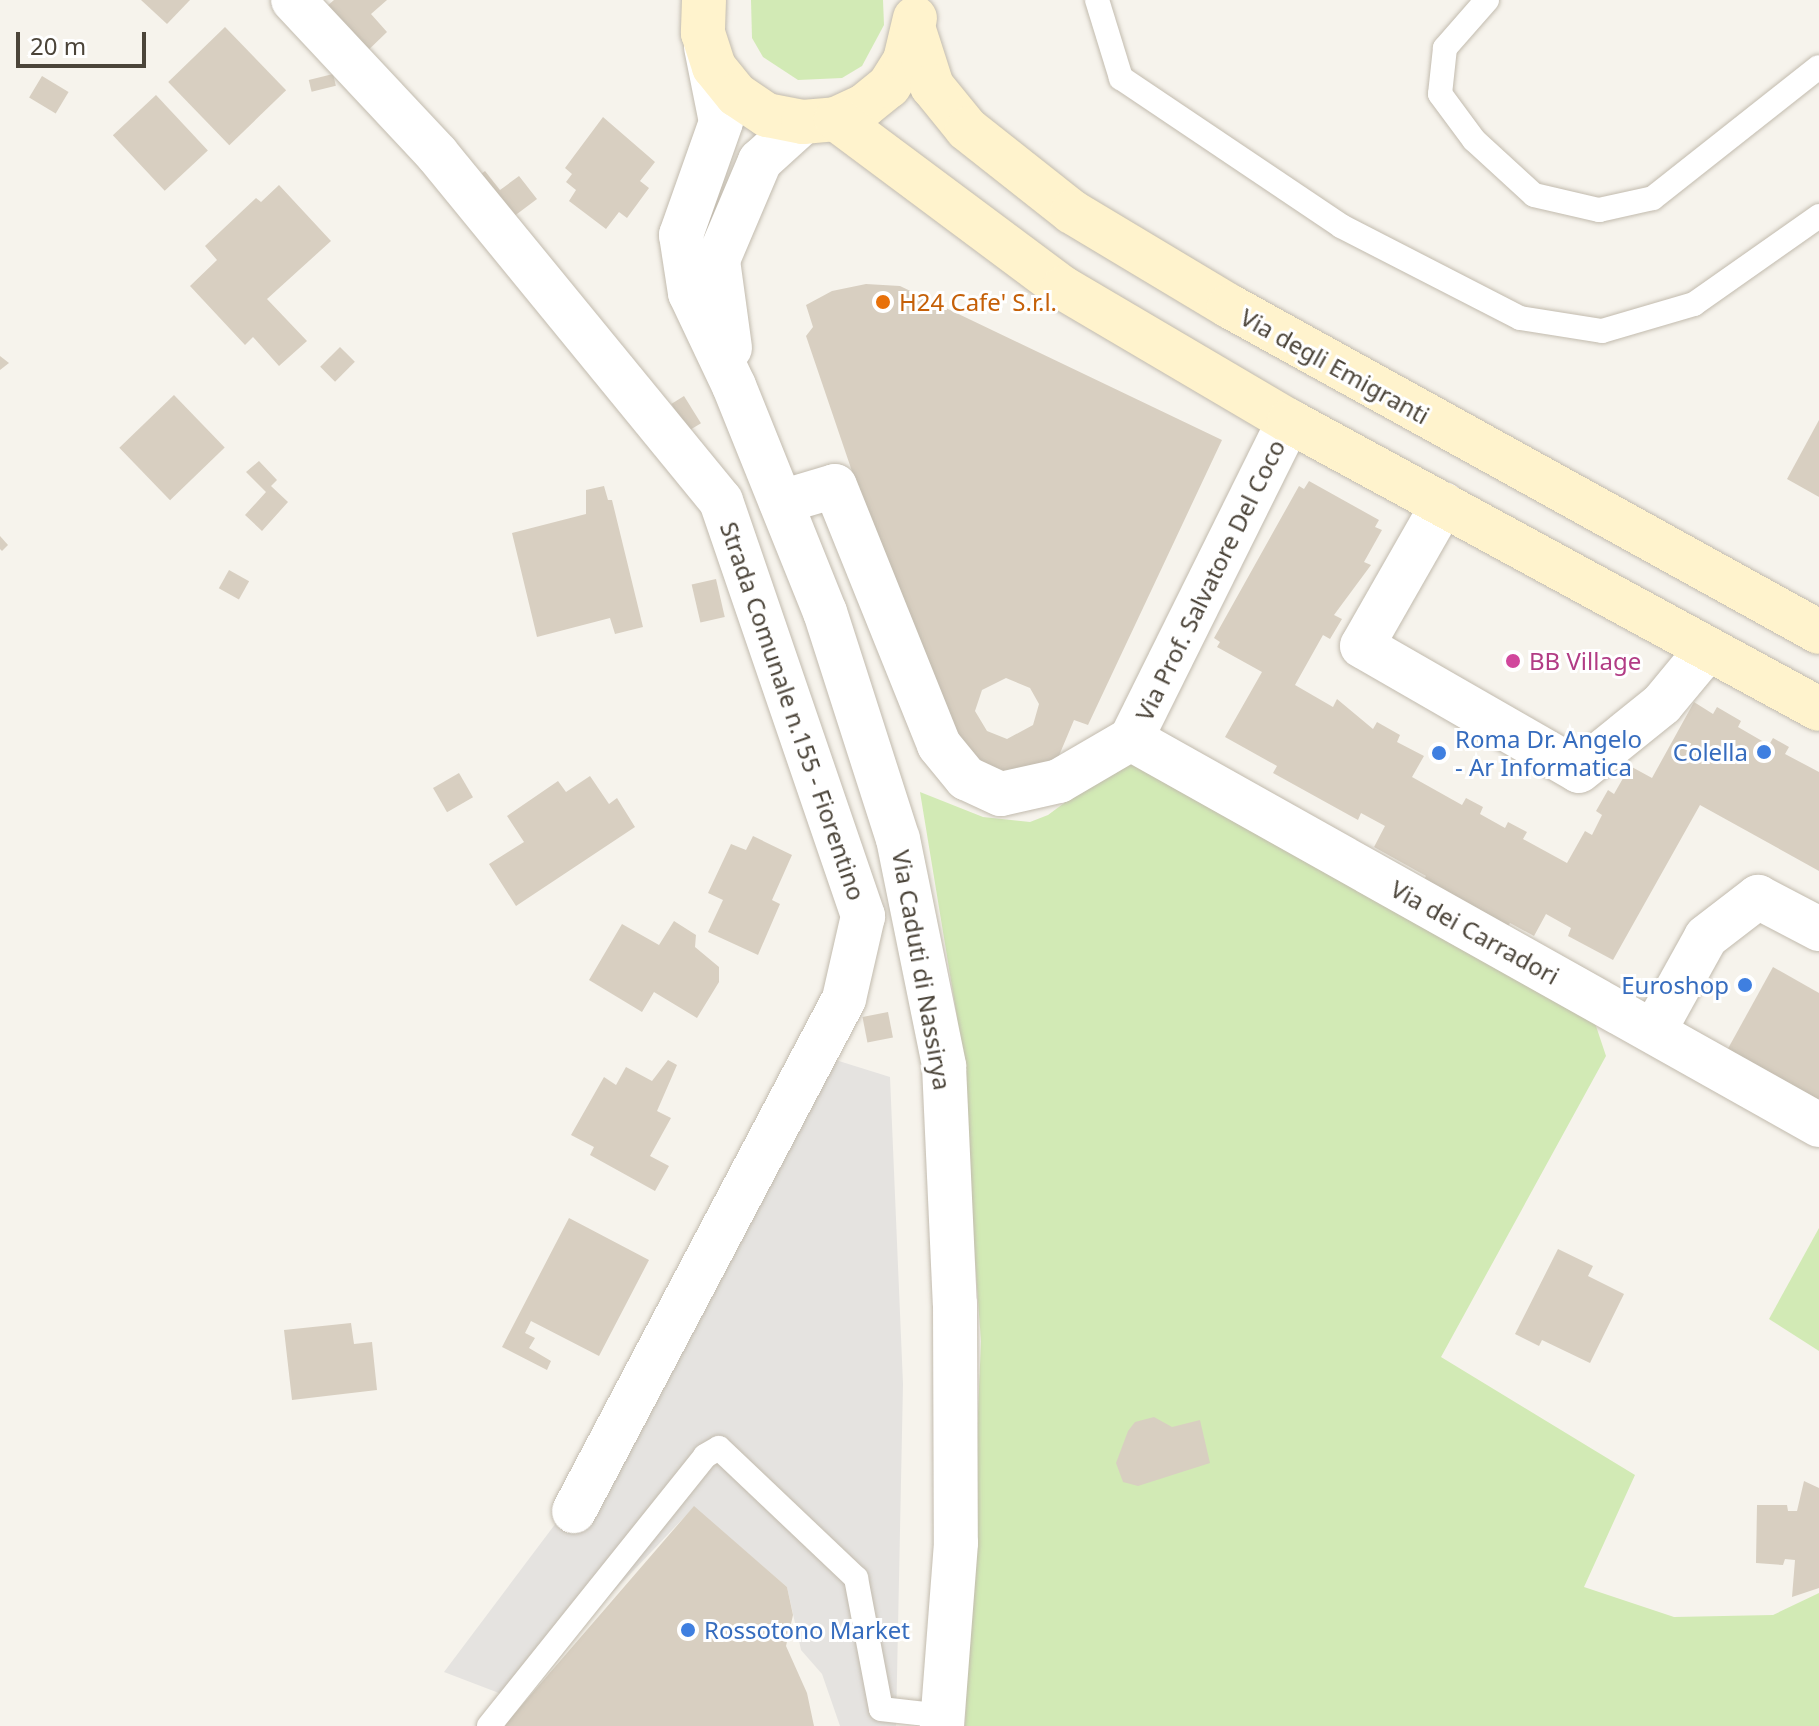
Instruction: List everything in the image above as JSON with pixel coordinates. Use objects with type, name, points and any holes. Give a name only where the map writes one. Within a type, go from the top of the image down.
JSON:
[{"type":"main road","name":"Via degli Emigranti","points":[[820,120],[864,106],[889,86],[905,60],[914,15]]},
{"type":"main road","name":"Via degli Emigranti","points":[[914,15],[932,86],[967,129],[1072,212],[1229,306],[1819,632]]},
{"type":"main road","points":[[703,16],[714,67],[737,95],[767,115],[820,120],[1063,288],[1289,421],[1706,651],[1819,709]]},
{"type":"street","name":"Strada Comunale n.155 - Fiorentino","points":[[293,0],[437,154],[721,501],[863,916],[844,999],[574,1511]]},
{"type":"street","name":"Via Caduti di Nassirya","points":[[703,16],[721,122],[681,235],[690,293],[734,386],[825,612],[898,839],[944,1066],[955,1304],[956,1543],[942,1721]]},
{"type":"street","name":"Via Caduti di Nassirya","points":[[734,386],[718,260],[760,161],[820,120]]},
{"type":"street","name":"Via Prof. Salvatore Del Coco","points":[[1131,739],[1289,421]]},
{"type":"street","points":[[781,502],[835,486],[922,710],[939,745],[966,778],[1001,794],[1059,781],[1131,739]]},
{"type":"street","points":[[1443,504],[1362,646],[1579,771],[1662,704],[1706,651]]},
{"type":"street","name":"Via dei Carradori","points":[[1131,739],[1819,1125]]},
{"type":"street","points":[[1654,1031],[1706,937],[1758,897],[1819,929]]},
{"type":"lane","points":[[1097,0],[1121,78],[1341,226],[1520,318],[1602,331],[1694,304],[1819,216]]},
{"type":"lane","points":[[1487,0],[1445,48],[1440,94],[1474,140],[1534,195],[1599,210],[1653,198],[1819,67]]},
{"type":"lane","points":[[489,1726],[705,1456],[719,1448],[856,1578],[881,1709],[942,1721]]},
{"type":"green space","points":[[751,0],[883,0],[884,25],[862,66],[842,78],[798,80],[763,57],[752,38]]},
{"type":"green space","points":[[1125,758],[1594,1020],[1606,1056],[1441,1357],[1635,1475],[1584,1587],[1674,1617],[1773,1615],[1819,1593],[1819,1726],[965,1726],[981,1341],[957,1017],[920,792],[983,817],[1030,822],[1048,815]]},
{"type":"green space","points":[[1819,1228],[1819,1351],[1769,1319]]},
{"type":"shaded area","points":[[826,1057],[890,1077],[903,1384],[896,1726],[840,1726],[822,1674],[801,1650],[787,1587],[694,1507],[512,1698],[444,1672],[656,1390]]},
{"type":"building","points":[[141,0],[190,0],[167,24]]},
{"type":"building","points":[[334,0],[387,0],[371,14],[387,32],[358,60],[317,15]]},
{"type":"building","points":[[225,27],[286,90],[229,145],[168,82]]},
{"type":"building","points":[[333,74],[336,86],[312,92],[309,80]]},
{"type":"building","points":[[42,76],[69,92],[56,113],[29,97]]},
{"type":"building","points":[[156,95],[208,151],[165,191],[113,135]]},
{"type":"building","points":[[603,117],[655,162],[640,181],[649,188],[627,218],[619,212],[606,229],[569,201],[576,190],[566,182],[572,174],[565,168]]},
{"type":"building","points":[[485,171],[500,190],[519,176],[537,199],[505,223],[472,181]]},
{"type":"building","points":[[279,185],[331,241],[267,299],[307,341],[279,366],[253,337],[245,345],[190,286],[217,260],[205,246],[256,198],[261,202]]},
{"type":"building","points":[[866,284],[900,286],[1222,440],[1088,725],[1074,720],[1058,758],[1026,779],[952,755],[942,736],[806,336],[813,327],[806,305],[832,291]],"holes":[[[1006,678],[1030,688],[1039,704],[1033,725],[1007,739],[987,731],[975,711],[982,690]]]},
{"type":"building","points":[[340,347],[355,362],[335,382],[320,367]]},
{"type":"building","points":[[0,356],[9,363],[0,370]]},
{"type":"building","points":[[174,395],[225,448],[170,500],[119,448]]},
{"type":"building","points":[[684,396],[701,423],[688,431],[671,404]]},
{"type":"building","points":[[1819,420],[1819,497],[1787,479]]},
{"type":"building","points":[[259,461],[277,480],[271,486],[288,502],[262,531],[245,515],[266,492],[246,472]]},
{"type":"building","points":[[1309,481],[1379,520],[1375,527],[1382,530],[1364,562],[1371,565],[1334,615],[1342,619],[1330,639],[1323,635],[1295,685],[1333,707],[1337,699],[1373,729],[1377,722],[1400,735],[1397,742],[1424,756],[1412,777],[1462,805],[1466,798],[1483,807],[1480,814],[1505,828],[1508,822],[1527,832],[1523,839],[1567,863],[1585,831],[1592,835],[1602,815],[1596,811],[1608,790],[1614,794],[1630,766],[1652,778],[1694,702],[1713,714],[1717,707],[1741,721],[1738,727],[1769,745],[1773,738],[1789,747],[1785,754],[1819,772],[1819,871],[1700,805],[1613,960],[1568,936],[1571,928],[1546,914],[1534,936],[1510,923],[1506,930],[1422,883],[1426,876],[1374,847],[1385,826],[1361,813],[1358,820],[1273,773],[1277,766],[1225,737],[1262,672],[1217,647],[1220,642],[1214,638],[1299,486],[1304,489]]},
{"type":"building","points":[[604,486],[608,500],[612,500],[643,627],[615,634],[610,618],[537,637],[512,533],[586,514],[586,490]]},
{"type":"building","points":[[0,536],[8,545],[2,551],[0,549]]},
{"type":"building","points":[[229,570],[249,581],[239,600],[219,588]]},
{"type":"building","points":[[716,579],[725,617],[700,623],[692,585]]},
{"type":"building","points":[[459,773],[473,797],[447,812],[433,788]]},
{"type":"building","points":[[590,776],[609,804],[617,798],[635,827],[516,906],[489,864],[524,842],[507,816],[558,781],[566,792]]},
{"type":"building","points":[[753,836],[792,855],[772,900],[780,904],[758,955],[708,932],[723,900],[708,893],[731,844],[746,850]]},
{"type":"building","points":[[674,921],[696,935],[695,947],[719,967],[719,982],[697,1018],[654,992],[642,1012],[589,980],[622,924],[659,945]]},
{"type":"building","points":[[1773,967],[1819,993],[1819,1106],[1725,1054]]},
{"type":"building","points":[[888,1012],[893,1038],[867,1042],[862,1017]]},
{"type":"building","points":[[668,1060],[677,1065],[657,1111],[671,1118],[650,1156],[669,1166],[655,1191],[590,1155],[594,1147],[571,1135],[604,1077],[616,1085],[626,1067],[652,1081]]},
{"type":"building","points":[[569,1218],[649,1260],[599,1356],[531,1321],[525,1333],[535,1338],[529,1348],[551,1361],[547,1370],[502,1347]]},
{"type":"building","points":[[1558,1249],[1593,1266],[1588,1276],[1624,1294],[1590,1363],[1542,1340],[1539,1346],[1515,1334]]},
{"type":"building","points":[[351,1323],[354,1344],[372,1342],[377,1390],[292,1400],[284,1330]]},
{"type":"building","points":[[1154,1417],[1172,1427],[1200,1420],[1210,1463],[1138,1486],[1123,1482],[1116,1463],[1128,1431],[1135,1422]]},
{"type":"building","points":[[1804,1481],[1819,1488],[1819,1588],[1792,1597],[1795,1560],[1785,1559],[1783,1565],[1756,1563],[1757,1505],[1787,1505],[1788,1511],[1797,1511]]},
{"type":"building","name":"Rossotono Market","points":[[694,1506],[787,1587],[793,1615],[786,1646],[807,1693],[814,1726],[504,1726]]},
{"type":"place","name":"H24 Cafe' S.r.l.","points":[[883,302]]},
{"type":"place","name":"BB Village","points":[[1513,661]]},
{"type":"place","name":"Colella","points":[[1764,752]]},
{"type":"place","name":"Roma Dr. Angelo - Ar Informatica","points":[[1439,753]]},
{"type":"place","name":"Euroshop","points":[[1745,985]]},
{"type":"place","name":"Rossotono Market","points":[[688,1630]]}]
